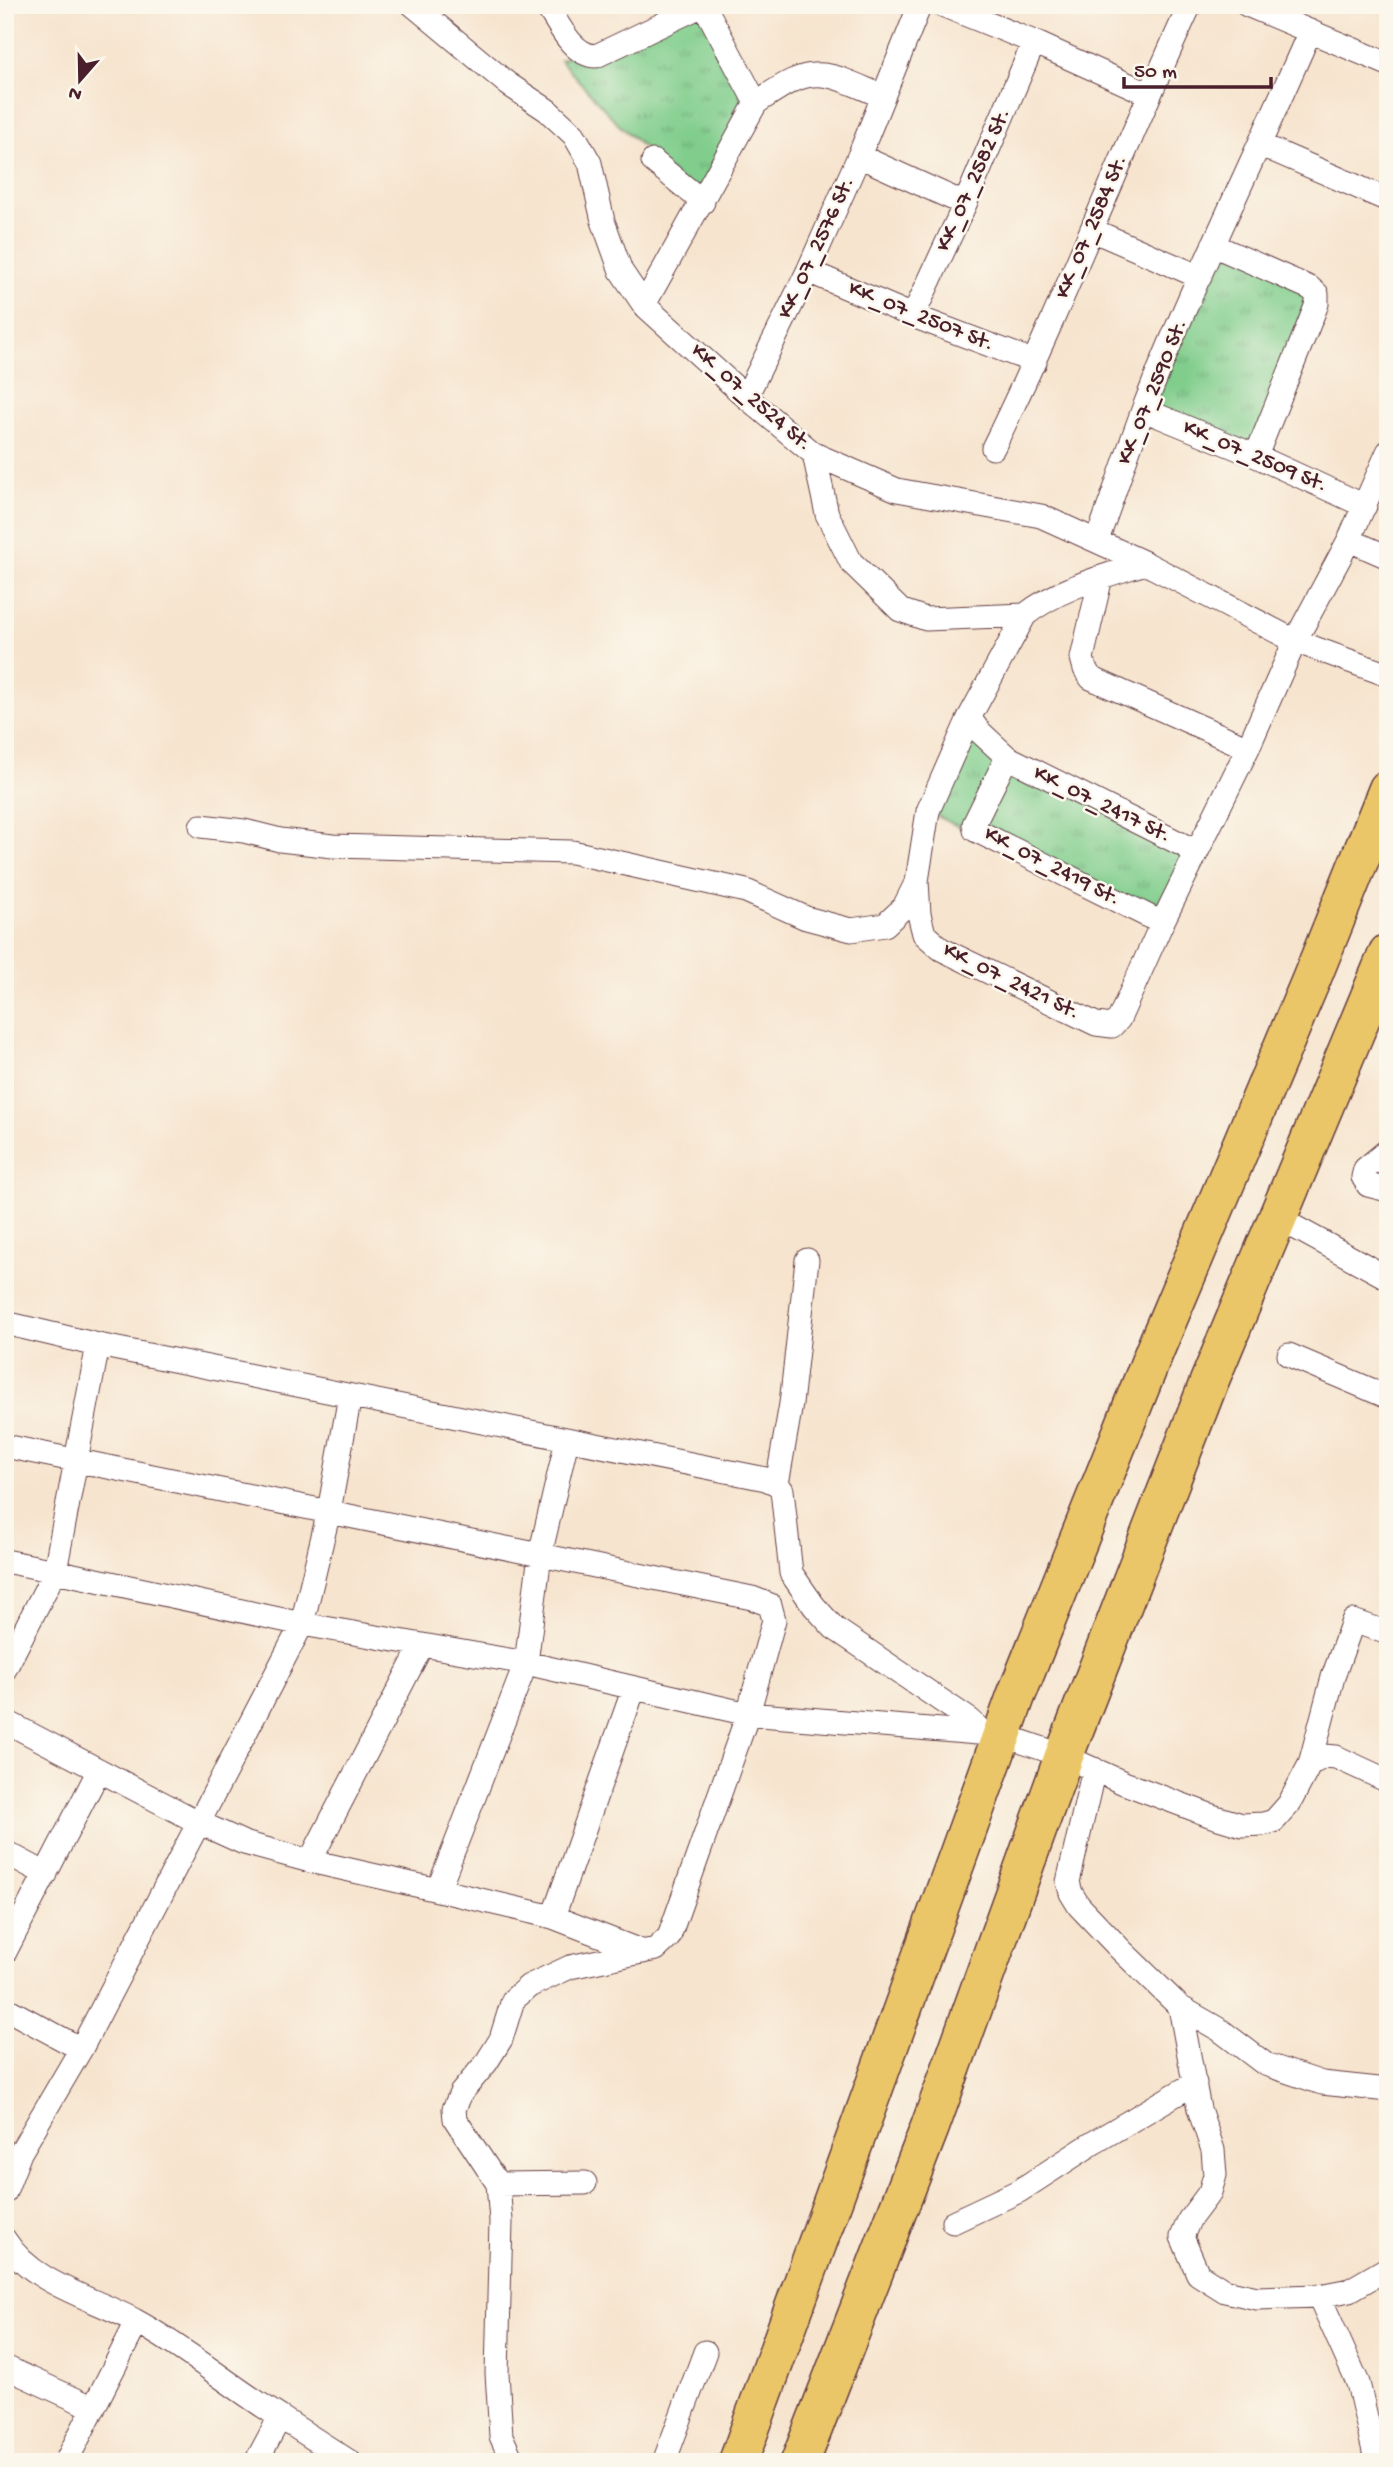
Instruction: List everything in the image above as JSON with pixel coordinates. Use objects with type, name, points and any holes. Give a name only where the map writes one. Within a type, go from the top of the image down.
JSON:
[{"type":"highway","points":[[738,2462],[992,1733],[1096,1497],[1388,789]]},
{"type":"highway","points":[[800,2462],[930,2127],[1079,1763],[1142,1555],[1182,1451],[1388,953]]},
{"type":"street","points":[[546,5],[577,50],[588,56],[596,56],[704,5],[756,103]]},
{"type":"street","name":"KK_07_2576 St.","points":[[746,397],[808,271],[859,156],[920,5]]},
{"type":"street","points":[[942,5],[1034,42],[1149,94]]},
{"type":"street","name":"KK_07_2584 St.","points":[[993,448],[1035,362],[1189,5]]},
{"type":"street","points":[[1247,5],[1388,64]]},
{"type":"street","name":"KK_07_2524 St.","points":[[415,6],[508,84],[547,110],[573,135],[590,163],[603,221],[621,271],[644,305],[814,454],[897,490],[1041,516],[1146,563],[1295,641],[1388,675]]},
{"type":"street","name":"KK_07_2590 St.","points":[[1097,540],[1143,410],[1213,245],[1261,145],[1310,31]]},
{"type":"street","name":"KK_07_2582 St.","points":[[913,316],[965,204],[1034,42]]},
{"type":"street","points":[[644,305],[756,103],[804,76],[823,75],[882,96]]},
{"type":"street","points":[[1261,145],[1388,200]]},
{"type":"street","points":[[859,156],[965,204]]},
{"type":"street","points":[[653,162],[703,202]]},
{"type":"street","points":[[1092,230],[1200,277]]},
{"type":"street","points":[[1213,245],[1310,288],[1317,294],[1317,304],[1256,456]]},
{"type":"street","name":"KK_07_2507 St.","points":[[808,271],[913,316],[1035,362]]},
{"type":"street","name":"KK_07_2509 St.","points":[[1143,410],[1256,456],[1365,506]]},
{"type":"street","points":[[814,454],[827,514],[851,562],[900,610],[926,619],[1025,615]]},
{"type":"street","points":[[1162,923],[1248,748],[1295,641],[1385,467]]},
{"type":"street","points":[[1349,540],[1388,557]]},
{"type":"street","points":[[201,826],[333,846],[572,852],[746,891],[806,918],[851,930],[885,925],[904,907],[917,881],[928,811],[969,718],[1025,615],[1040,603],[1146,563]]},
{"type":"street","points":[[1101,578],[1083,658],[1085,669],[1091,677],[1248,748]]},
{"type":"street","name":"KK_07_2417 St.","points":[[969,718],[1007,757],[1197,852]]},
{"type":"street","name":"KK_07_2419 St.","points":[[1007,757],[974,824],[975,830],[1162,923]]},
{"type":"street","name":"KK_07_2421 St.","points":[[917,881],[923,934],[941,950],[1096,1024],[1112,1026],[1119,1019],[1162,923]]},
{"type":"street","points":[[1388,1150],[1365,1169],[1363,1177],[1368,1185],[1388,1190]]},
{"type":"street","points":[[1278,1219],[1348,1254],[1388,1278]]},
{"type":"street","points":[[777,1484],[791,1404],[807,1260]]},
{"type":"street","points":[[5,1323],[98,1345],[766,1479],[777,1484],[782,1490],[791,1573],[814,1606],[834,1628],[992,1733],[1242,1825],[1274,1821],[1289,1804],[1310,1764],[1333,1677],[1353,1621],[1388,1633]]},
{"type":"street","points":[[5,1669],[55,1571],[98,1345]]},
{"type":"street","points":[[1289,1355],[1387,1395]]},
{"type":"street","points":[[5,2192],[13,2150],[81,2049],[302,1624],[329,1511],[350,1396]]},
{"type":"street","points":[[438,1889],[526,1663],[540,1555],[567,1440]]},
{"type":"street","points":[[5,1446],[752,1598],[769,1605],[774,1620],[748,1714],[669,1937],[656,1949],[570,1967],[529,1986],[513,2000],[501,2039],[486,2063],[461,2093],[454,2109],[455,2119],[498,2184],[501,2221],[498,2398],[501,2436],[510,2456],[516,2462]]},
{"type":"street","points":[[5,1561],[302,1624],[526,1663],[748,1714],[992,1733]]},
{"type":"street","points":[[310,1861],[422,1645]]},
{"type":"street","points":[[553,1917],[634,1688]]},
{"type":"street","points":[[5,1720],[200,1823],[244,1843],[310,1861],[553,1917],[643,1952]]},
{"type":"street","points":[[1310,1764],[1325,1756],[1336,1757],[1388,1780]]},
{"type":"street","points":[[1079,1763],[1068,1882],[1079,1906],[1180,2007],[1220,2031],[1265,2064],[1322,2083],[1388,2090]]},
{"type":"street","points":[[5,1952],[99,1770]]},
{"type":"street","points":[[5,1852],[46,1874]]},
{"type":"street","points":[[1180,2007],[1199,2109],[1213,2150],[1214,2175],[1210,2192],[1189,2220],[1182,2237],[1198,2274],[1225,2291],[1257,2298],[1319,2296],[1350,2290],[1388,2268]]},
{"type":"street","points":[[5,2008],[81,2049]]},
{"type":"street","points":[[953,2221],[1019,2191],[1093,2143],[1195,2084]]},
{"type":"street","points":[[498,2184],[585,2183]]},
{"type":"street","points":[[5,2240],[14,2252],[49,2279],[137,2322],[209,2366],[280,2417],[350,2462]]},
{"type":"street","points":[[1319,2296],[1358,2383],[1374,2451],[1380,2462]]},
{"type":"street","points":[[66,2462],[137,2322]]},
{"type":"street","points":[[664,2462],[705,2351]]},
{"type":"street","points":[[5,2367],[94,2408]]},
{"type":"street","points":[[256,2462],[280,2417]]},
{"type":"green space","points":[[704,5],[756,103],[703,202],[617,123],[560,60]]},
{"type":"green space","points":[[1213,245],[1310,288],[1256,456],[1144,410]]},
{"type":"green space","points":[[961,732],[1198,853],[1160,926],[923,809]]}]
